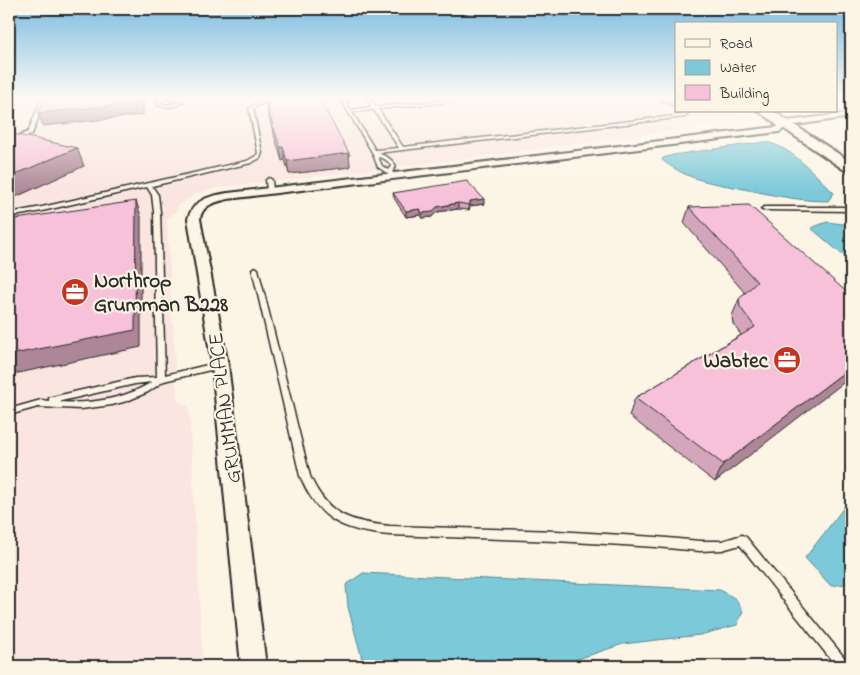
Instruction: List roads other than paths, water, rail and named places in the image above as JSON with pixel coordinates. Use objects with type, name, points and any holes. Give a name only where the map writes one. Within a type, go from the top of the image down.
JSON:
[{"type":"main road","points":[[800,130],[851,168]]},
{"type":"main road","points":[[816,130],[828,137]]},
{"type":"street","name":"GRUMMAN PLACE","points":[[253,666],[220,365],[194,219],[195,212],[203,203],[270,186],[656,146],[776,130]]},
{"type":"lane","points":[[10,141],[30,133],[31,130]]},
{"type":"lane","points":[[9,215],[149,185],[255,159],[260,153],[255,130]]},
{"type":"lane","points":[[360,130],[380,167],[391,173],[394,166],[390,160],[386,156],[374,154]]},
{"type":"lane","points":[[389,130],[402,149]]},
{"type":"lane","points":[[374,154],[570,130]]},
{"type":"lane","points":[[38,404],[61,403],[82,406],[96,404],[130,396],[154,386],[161,379],[157,212],[155,195],[149,185]]},
{"type":"lane","points":[[764,209],[851,209]]},
{"type":"lane","points":[[255,269],[305,476],[316,498],[332,515],[356,526],[401,530],[588,537],[708,546],[734,544],[742,540],[844,666]]},
{"type":"lane","points":[[9,412],[135,380],[161,379],[220,365]]},
{"type":"water","points":[[764,142],[783,148],[811,170],[834,193],[828,201],[786,197],[711,183],[682,173],[662,160],[673,155]]},
{"type":"water","points":[[827,222],[851,225],[851,262],[811,228]]},
{"type":"water","points":[[851,500],[851,583],[831,586],[805,558]]},
{"type":"water","points":[[363,573],[720,590],[736,599],[743,611],[737,625],[700,635],[623,644],[557,666],[364,666],[348,607],[346,585]]},
{"type":"place","name":"Northrop Grumman B228","points":[[75,292]]},
{"type":"place","name":"Wabtec","points":[[787,360]]}]
